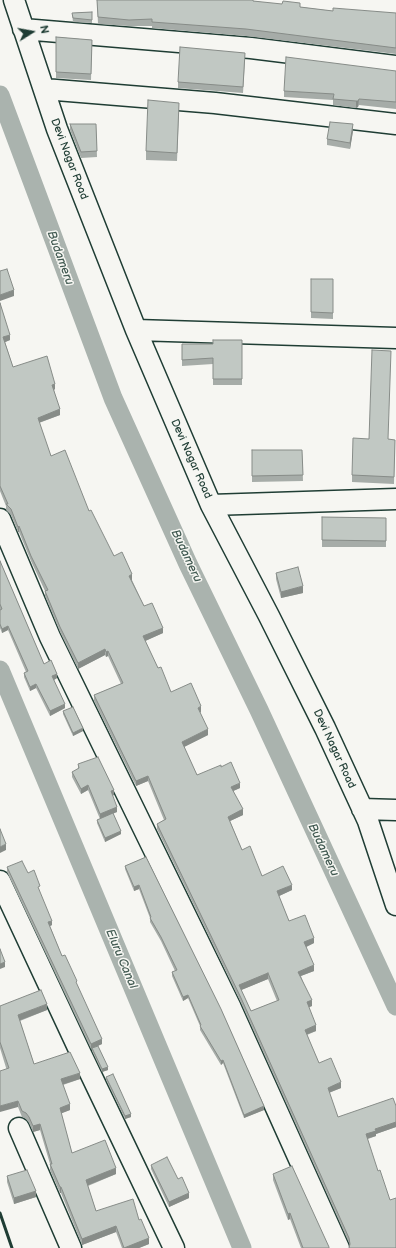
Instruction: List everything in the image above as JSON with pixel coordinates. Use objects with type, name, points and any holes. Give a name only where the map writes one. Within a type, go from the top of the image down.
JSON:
[{"type":"street","name":"Devi Nagar Road","points":[[14,0],[57,129],[136,330],[211,505],[270,616],[325,728],[368,821],[396,905]]},
{"type":"street","points":[[23,29],[251,48],[396,66]]},
{"type":"street","points":[[44,89],[215,103],[396,124]]},
{"type":"street","points":[[136,330],[396,338]]},
{"type":"street","points":[[211,505],[396,500]]},
{"type":"street","points":[[0,519],[50,637],[231,1008],[339,1248]]},
{"type":"street","points":[[362,809],[396,810]]},
{"type":"street","points":[[0,881],[174,1248]]},
{"type":"street","points":[[19,1128],[71,1248]]},
{"type":"building","points":[[97,0],[253,0],[282,4],[283,1],[300,3],[300,7],[333,11],[333,8],[396,13],[396,48],[246,29],[152,22],[152,19],[129,20],[98,17]]},
{"type":"building","points":[[92,12],[92,20],[73,18],[72,13]]},
{"type":"building","points":[[56,37],[92,40],[91,74],[56,72]]},
{"type":"building","points":[[180,47],[245,53],[243,87],[178,82]]},
{"type":"building","points":[[286,57],[396,71],[396,102],[359,99],[356,101],[333,99],[334,94],[284,91]]},
{"type":"building","points":[[148,100],[179,103],[177,153],[146,151]]},
{"type":"building","points":[[330,122],[353,124],[350,143],[327,139]]},
{"type":"building","points":[[70,124],[96,124],[97,151],[81,152]]},
{"type":"building","points":[[7,269],[14,290],[0,295],[0,271]]},
{"type":"building","points":[[311,279],[333,279],[333,313],[311,312]]},
{"type":"building","points":[[0,303],[10,335],[3,337],[13,367],[47,356],[55,384],[52,385],[60,409],[38,418],[51,456],[65,450],[89,511],[91,510],[114,556],[122,552],[132,574],[129,576],[144,606],[152,603],[163,628],[143,636],[158,668],[161,667],[171,692],[191,683],[201,706],[198,708],[208,729],[182,742],[197,775],[231,762],[240,783],[231,787],[243,809],[228,817],[242,850],[250,846],[262,876],[283,866],[292,885],[277,891],[289,921],[305,915],[314,938],[304,942],[314,965],[298,972],[312,1000],[307,1002],[316,1025],[305,1030],[319,1063],[331,1058],[341,1082],[328,1088],[338,1117],[393,1098],[396,1106],[396,1122],[375,1129],[376,1131],[366,1134],[378,1171],[380,1170],[390,1200],[396,1198],[396,1248],[349,1248],[349,1238],[241,998],[157,824],[166,819],[148,776],[136,781],[94,695],[123,683],[108,651],[106,652],[105,649],[78,663],[60,627],[45,591],[48,590],[31,556],[11,509],[6,504],[8,504],[0,486]],"holes":[[[268,973],[279,1000],[251,1011],[239,985]]]},
{"type":"building","points":[[213,340],[242,340],[242,379],[213,379],[213,358],[182,360],[182,344],[213,344]]},
{"type":"building","points":[[372,350],[391,351],[388,439],[395,440],[394,477],[352,475],[353,438],[369,439]]},
{"type":"building","points":[[252,450],[302,450],[303,475],[252,476]]},
{"type":"building","points":[[322,517],[386,518],[386,541],[322,540]]},
{"type":"building","points":[[0,561],[44,664],[51,660],[57,674],[52,676],[65,704],[50,711],[36,684],[30,687],[24,673],[28,671],[8,626],[2,629],[0,624],[0,610],[2,609],[0,604]]},
{"type":"building","points":[[298,567],[303,586],[281,592],[276,573]]},
{"type":"building","points":[[73,707],[83,728],[73,733],[63,711]]},
{"type":"building","points":[[98,757],[114,790],[111,791],[117,807],[100,814],[88,785],[81,789],[72,772],[79,768],[78,764]]},
{"type":"building","points":[[113,813],[121,831],[105,838],[97,820]]},
{"type":"building","points":[[0,829],[6,844],[0,847]]},
{"type":"building","points":[[146,857],[221,1009],[264,1106],[244,1115],[223,1060],[221,1061],[200,1026],[201,1025],[188,995],[183,997],[172,972],[177,970],[150,918],[151,917],[139,885],[134,887],[125,866]]},
{"type":"building","points":[[22,861],[28,873],[34,870],[40,886],[38,887],[52,921],[48,922],[62,956],[65,955],[77,981],[76,982],[102,1039],[91,1044],[7,867]]},
{"type":"building","points":[[0,949],[5,962],[0,964]]},
{"type":"building","points":[[41,990],[47,1004],[18,1015],[34,1064],[70,1052],[80,1073],[61,1079],[70,1104],[60,1108],[72,1153],[105,1140],[116,1168],[86,1180],[96,1211],[133,1199],[139,1220],[141,1219],[149,1238],[124,1248],[116,1226],[82,1239],[50,1164],[52,1164],[40,1124],[33,1126],[29,1117],[22,1111],[18,1101],[0,1106],[0,1071],[9,1068],[0,1042],[0,1006]]},
{"type":"building","points":[[98,1046],[108,1067],[102,1069],[92,1048]]},
{"type":"building","points":[[113,1074],[131,1114],[125,1116],[106,1077]]},
{"type":"building","points":[[167,1157],[178,1179],[182,1177],[189,1193],[169,1202],[151,1165]]},
{"type":"building","points":[[292,1166],[329,1248],[303,1248],[273,1174]]},
{"type":"building","points":[[27,1170],[36,1191],[14,1198],[7,1176]]},
{"type":"waterway","name":"Budameru","points":[[0,95],[113,398],[188,564],[259,710],[396,1006]]},
{"type":"waterway","name":"Eluru Canal","points":[[0,670],[242,1248]]},
{"type":"railway","points":[[0,1213],[12,1248]]}]
